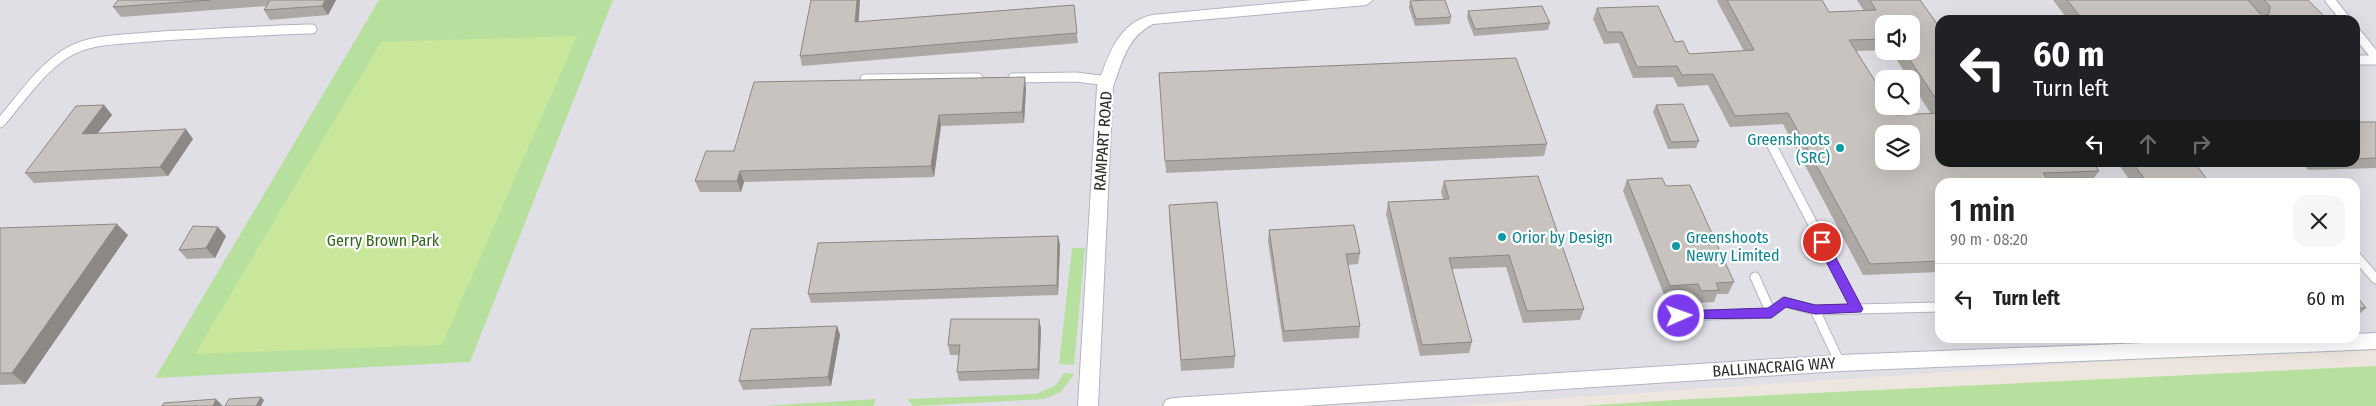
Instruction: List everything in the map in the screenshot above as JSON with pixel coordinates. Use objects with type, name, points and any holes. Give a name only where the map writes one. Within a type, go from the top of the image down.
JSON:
[{"type":"street","name":"RAMPART ROAD","points":[[1088,406],[1105,86],[1119,49],[1131,31],[1144,22],[1164,18],[1366,0]]},
{"type":"street","name":"BALLINACRAIG WAY","points":[[2360,342],[2376,341]]},
{"type":"street","name":"BALLINACRAIG WAY","points":[[1173,406],[1840,363],[2327,343]]},
{"type":"lane","points":[[2330,0],[2342,15]]},
{"type":"lane","points":[[0,123],[38,78],[53,64],[65,54],[91,42],[188,34],[312,29]]},
{"type":"lane","points":[[2360,37],[2376,58]]},
{"type":"lane","points":[[2360,60],[2376,58]]},
{"type":"lane","points":[[1000,78],[1076,77],[1108,81]]},
{"type":"lane","points":[[865,79],[990,78]]},
{"type":"lane","points":[[1770,142],[1857,309]]},
{"type":"lane","points":[[2360,261],[2376,279]]},
{"type":"lane","points":[[1755,276],[1771,313]]},
{"type":"lane","points":[[1679,316],[1771,313],[1784,302],[1815,310],[1935,307]]},
{"type":"lane","points":[[1815,310],[1840,363]]},
{"type":"shaded area","points":[[0,0],[2376,0],[2376,343],[1446,406],[0,406]]},
{"type":"green space","name":"Gerry Brown Park","points":[[379,0],[613,0],[470,362],[155,378]]},
{"type":"green space","name":"Gerry Brown Park","points":[[577,36],[442,345],[195,354],[381,42]]},
{"type":"green space","points":[[1072,248],[1085,248],[1074,365],[1059,364]]},
{"type":"green space","points":[[2376,366],[2376,406],[1580,406],[1692,399]]},
{"type":"green space","points":[[1064,373],[1074,374],[1061,392],[1044,399],[913,406],[907,399],[1036,394],[1056,385]]},
{"type":"green space","points":[[876,399],[873,406],[762,406]]},
{"type":"building","points":[[118,0],[210,0],[113,7]]},
{"type":"building","points":[[270,0],[325,0],[322,6],[264,10]]},
{"type":"building","points":[[811,0],[857,0],[855,22],[1074,5],[1077,33],[800,56]]},
{"type":"building","points":[[1445,0],[1451,17],[1416,19],[1410,1]]},
{"type":"building","name":"Greenshoots (SRC)","points":[[1727,0],[1822,0],[1829,12],[1876,10],[1870,0],[1920,0],[1935,21],[1935,98],[1920,75],[1920,70],[1917,70],[1910,60],[1920,60],[1920,15],[1875,15],[1875,39],[1849,40],[1875,81],[1875,115],[1935,113],[1935,167],[2096,167],[2099,171],[2043,173],[2046,178],[1935,178],[1935,261],[1870,264],[1788,113],[1735,116],[1713,74],[1682,75],[1677,66],[1637,67],[1622,32],[1607,32],[1597,8],[1658,6],[1675,42],[1683,41],[1689,54],[1754,50]]},
{"type":"building","points":[[2067,0],[2248,0],[2261,15],[2079,15]]},
{"type":"building","points":[[2264,0],[2308,0],[2323,15],[2266,15],[2269,14],[2270,6]]},
{"type":"building","points":[[1542,6],[1550,23],[1475,29],[1468,11]]},
{"type":"building","points":[[1516,58],[1547,144],[1165,161],[1159,73]]},
{"type":"building","points":[[1025,77],[1022,112],[939,115],[931,166],[740,171],[737,181],[695,181],[706,151],[734,151],[754,82]]},
{"type":"building","points":[[1683,104],[1699,141],[1671,142],[1656,105]]},
{"type":"building","points":[[104,105],[82,134],[186,129],[160,167],[25,173],[76,106]]},
{"type":"building","points":[[2360,122],[2376,122],[2376,158],[2360,159]]},
{"type":"building","points":[[2136,167],[2198,167],[2206,178],[2144,178]]},
{"type":"building","points":[[1538,176],[1584,309],[1527,311],[1509,255],[1449,258],[1472,342],[1422,345],[1388,202],[1449,199],[1444,181]]},
{"type":"building","name":"Greenshoots Newry Limited","points":[[1662,178],[1666,186],[1690,185],[1734,282],[1716,283],[1719,290],[1701,291],[1698,284],[1670,286],[1627,180]]},
{"type":"building","points":[[1217,202],[1235,356],[1181,360],[1169,205]]},
{"type":"building","points":[[117,224],[12,373],[0,373],[0,228]]},
{"type":"building","points":[[1354,225],[1360,253],[1346,254],[1360,326],[1284,331],[1269,230]]},
{"type":"building","points":[[193,226],[218,227],[206,248],[179,250]]},
{"type":"building","points":[[1058,236],[1057,285],[808,294],[818,243]]},
{"type":"building","points":[[2360,300],[2366,308],[2360,308]]},
{"type":"building","points":[[951,319],[1039,319],[1038,369],[957,372],[960,345],[948,345]]},
{"type":"building","points":[[837,326],[828,377],[739,381],[751,329]]},
{"type":"building","points":[[261,397],[256,406],[225,406],[229,399]]},
{"type":"building","points":[[216,399],[213,406],[162,406],[164,403]]},
{"type":"place","name":"Greenshoots (SRC)","points":[[1840,148]]},
{"type":"place","name":"Orior by Design","points":[[1502,237]]},
{"type":"place","name":"Greenshoots Newry Limited","points":[[1676,246]]},
{"type":"route","points":[[1679,316],[1771,313],[1784,302],[1815,310],[1857,309],[1822,242]]}]
